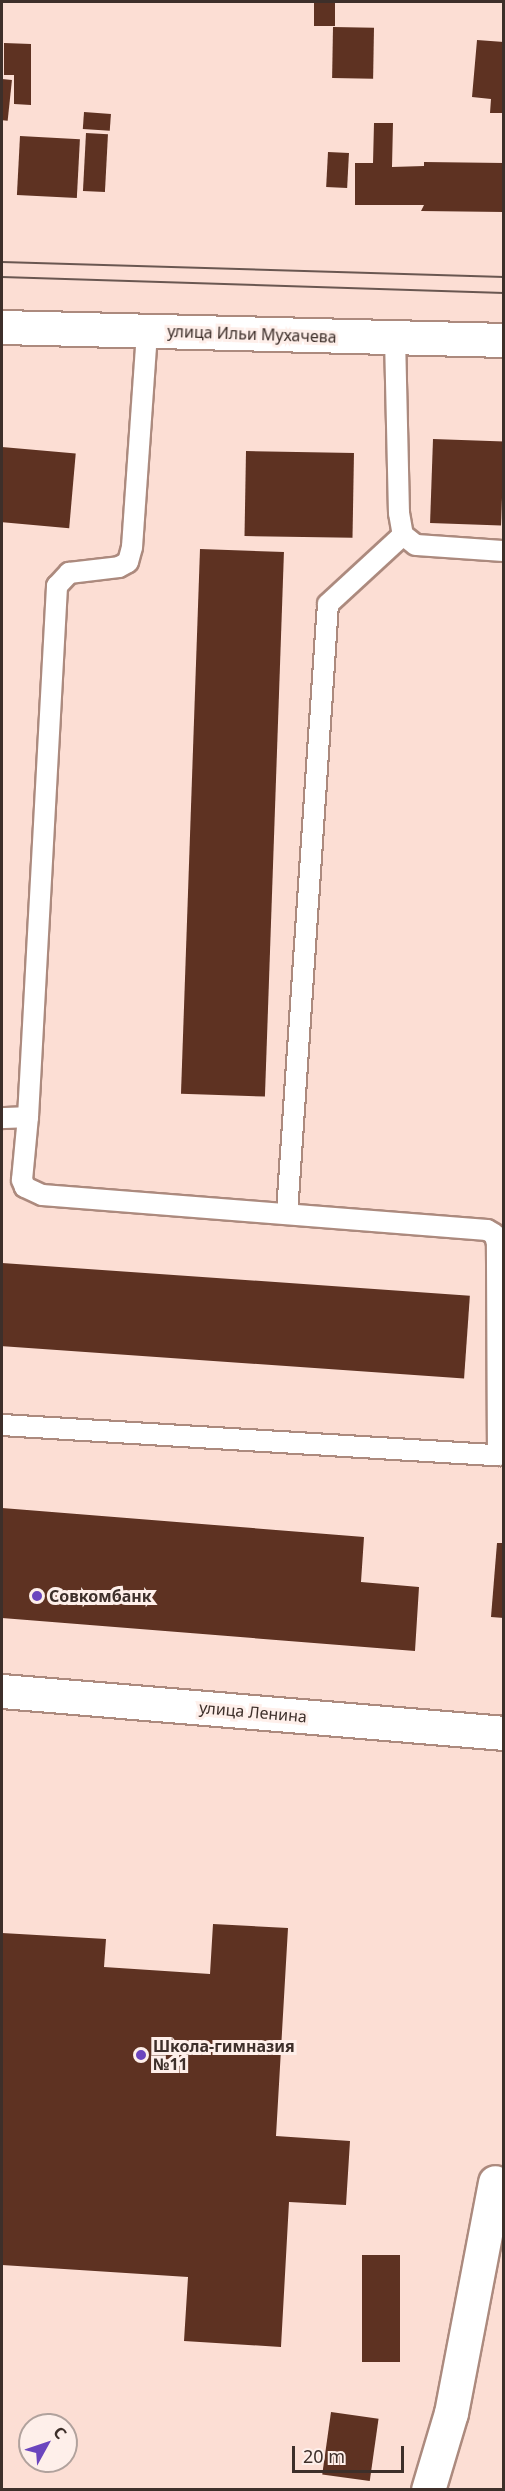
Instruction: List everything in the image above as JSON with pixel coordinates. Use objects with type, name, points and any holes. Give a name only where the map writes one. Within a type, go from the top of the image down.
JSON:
[{"type":"street","name":"улица Ильи Мухачева","points":[[2,327],[504,340]]},
{"type":"street","name":"улица Ленина","points":[[2,1691],[504,1733]]},
{"type":"street","points":[[428,2490],[451,2413],[495,2182]]},
{"type":"lane","points":[[2,1425],[501,1455],[494,1234],[487,1230],[42,1195],[31,1191],[22,1180],[21,1171],[28,1117],[57,586],[60,578],[69,573],[119,567],[128,562],[132,547],[147,331]]},
{"type":"lane","points":[[395,337],[399,513],[403,535],[416,545],[504,551]]},
{"type":"lane","points":[[287,1213],[328,604],[403,535]]},
{"type":"lane","points":[[2,1118],[28,1117]]},
{"type":"building","points":[[314,2],[335,2],[335,26],[314,26]]},
{"type":"building","points":[[333,27],[374,28],[373,79],[332,78]]},
{"type":"building","points":[[477,40],[504,42],[504,113],[490,113],[491,99],[472,97]]},
{"type":"building","points":[[4,43],[31,44],[31,105],[14,104],[14,75],[4,75]]},
{"type":"building","points":[[2,79],[12,80],[8,121],[2,120]]},
{"type":"building","points":[[84,112],[111,114],[110,131],[83,129]]},
{"type":"building","points":[[374,123],[393,123],[392,167],[424,166],[424,162],[504,163],[504,212],[421,211],[424,205],[355,205],[355,163],[373,163]]},
{"type":"building","points":[[86,133],[108,134],[105,192],[83,191]]},
{"type":"building","points":[[20,136],[80,139],[77,198],[17,195]]},
{"type":"building","points":[[328,152],[349,153],[347,188],[326,187]]},
{"type":"building","points":[[433,439],[504,441],[501,525],[430,523]]},
{"type":"building","points":[[2,447],[76,453],[69,528],[2,522]]},
{"type":"building","points":[[246,451],[354,453],[353,538],[245,536]]},
{"type":"building","points":[[200,549],[284,552],[265,1097],[181,1094]]},
{"type":"building","points":[[2,1263],[470,1296],[464,1379],[2,1346]]},
{"type":"building","points":[[2,1508],[364,1537],[361,1582],[419,1587],[415,1651],[2,1618]]},
{"type":"building","points":[[497,1543],[504,1543],[504,1618],[491,1617]]},
{"type":"building","name":"Школа-гимназия №11","points":[[213,1924],[288,1928],[276,2136],[350,2141],[346,2205],[289,2202],[281,2347],[184,2341],[188,2277],[2,2265],[2,1933],[106,1939],[104,1967],[210,1974]]},
{"type":"building","points":[[362,2255],[400,2255],[400,2362],[362,2362]]},
{"type":"building","points":[[331,2412],[379,2419],[370,2481],[322,2474]]},
{"type":"tram line","points":[[2,262],[504,277]]},
{"type":"tram line","points":[[2,277],[504,293]]},
{"type":"place","name":"Совкомбанк","points":[[37,1596]]},
{"type":"place","name":"Школа-гимназия №11","points":[[141,2055]]}]
